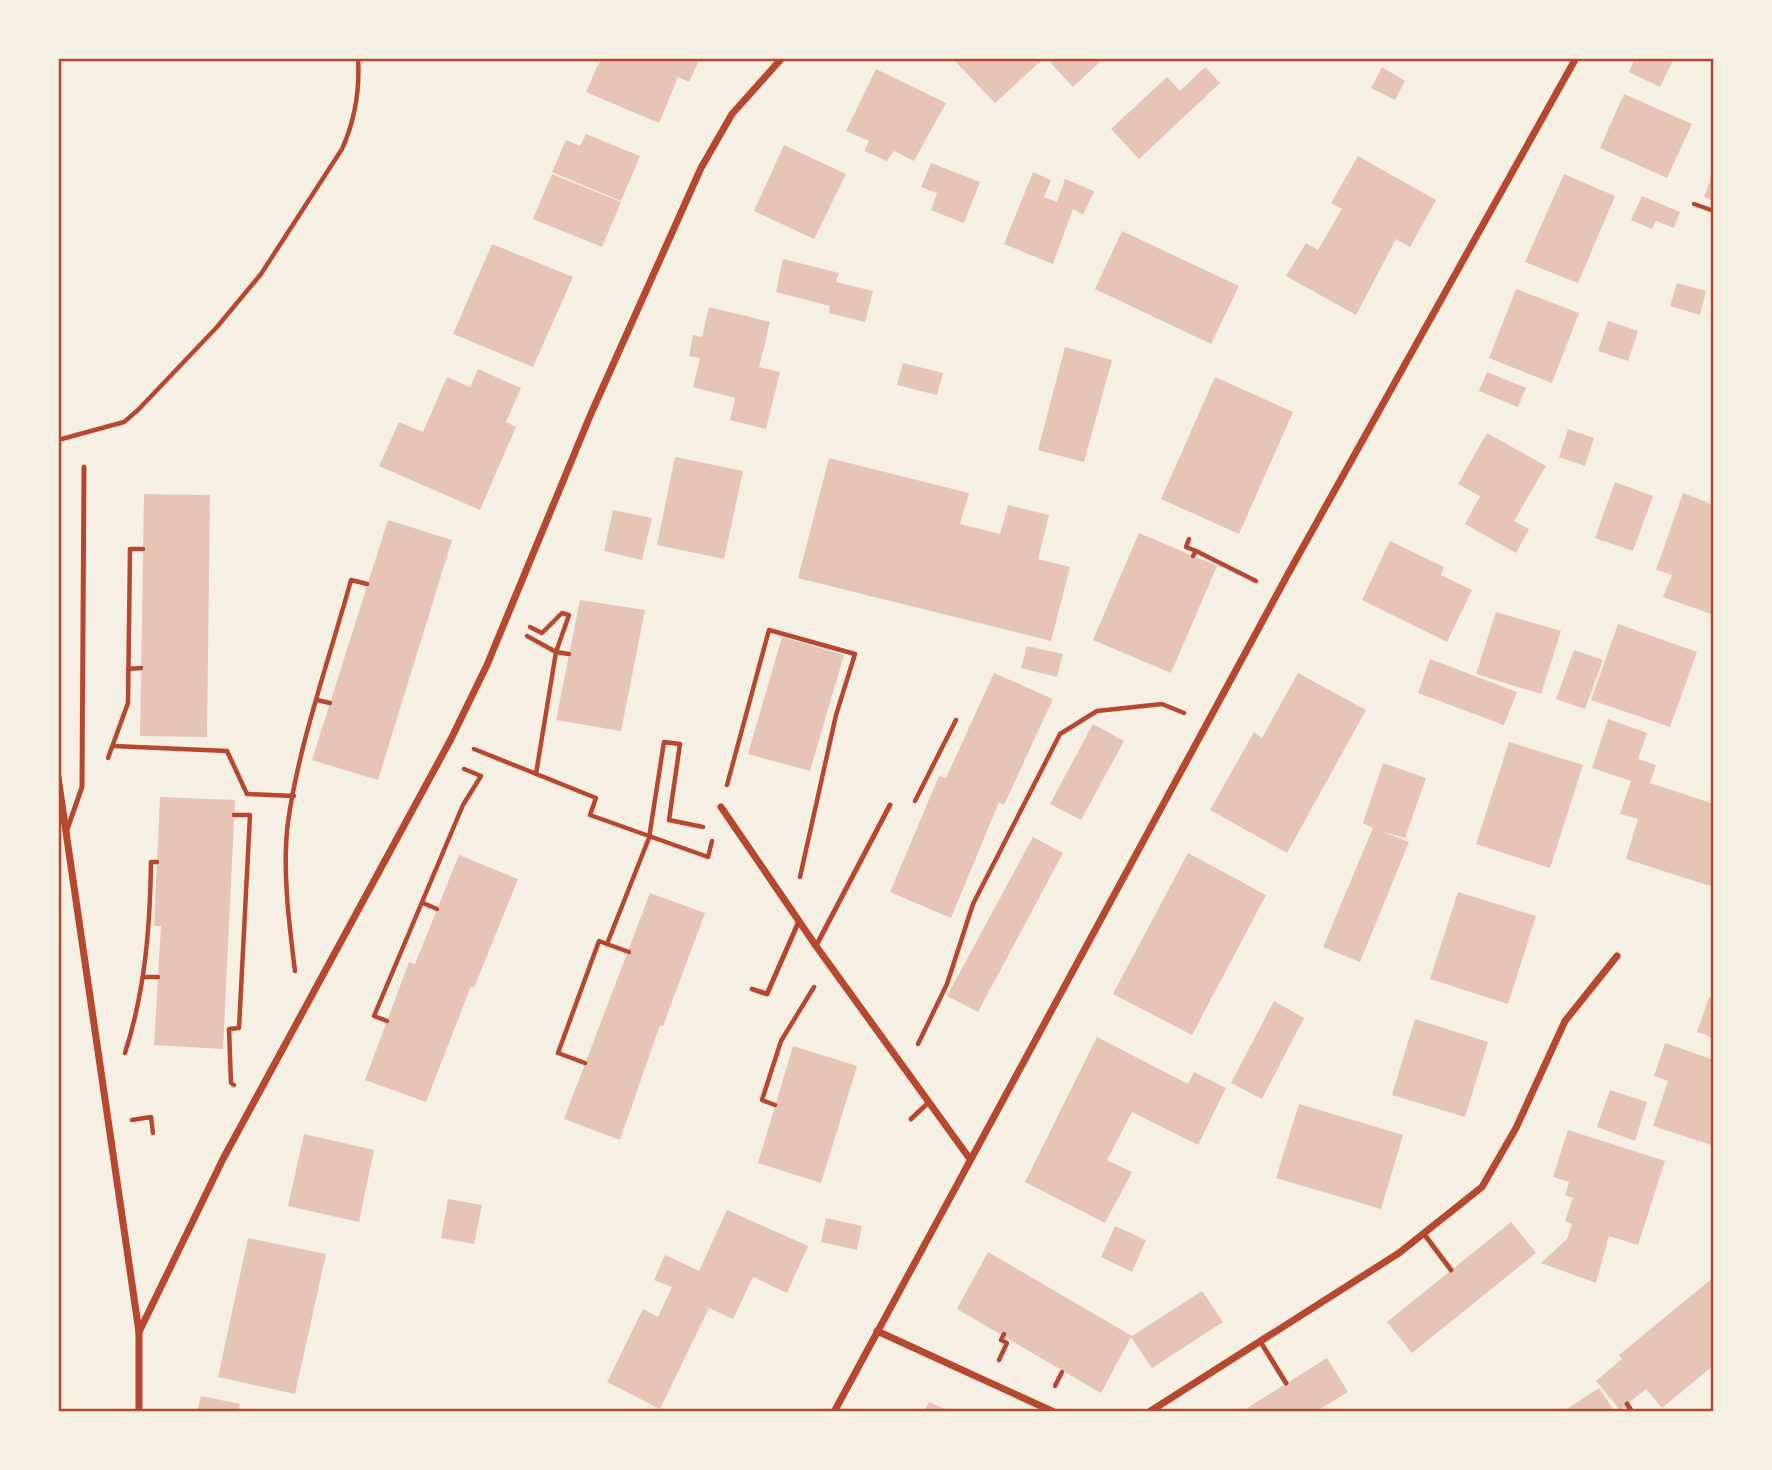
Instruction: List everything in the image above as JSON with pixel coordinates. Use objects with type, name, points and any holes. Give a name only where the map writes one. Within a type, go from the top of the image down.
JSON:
[{"type":"street","points":[[139,1332],[223,1159],[441,758],[487,664],[590,416],[701,168],[732,114],[782,58]]},
{"type":"street","points":[[834,1412],[1279,592],[1576,58]]},
{"type":"street","points":[[58,778],[139,1332],[139,1412]]},
{"type":"street","points":[[721,807],[816,946],[970,1159]]},
{"type":"street","points":[[1149,1412],[1424,1234],[1482,1187],[1516,1128],[1565,1021],[1617,956]]},
{"type":"street","points":[[877,1331],[1054,1412]]},
{"type":"lane","points":[[66,833],[82,787],[84,467]]},
{"type":"lane","points":[[816,946],[891,805]]},
{"type":"lane","points":[[752,989],[767,994],[799,921]]},
{"type":"lane","points":[[911,1119],[929,1102]]},
{"type":"lane","points":[[1424,1234],[1451,1270]]},
{"type":"lane","points":[[1260,1341],[1286,1383]]},
{"type":"lane","points":[[1627,1405],[1632,1412]]},
{"type":"path","points":[[58,440],[124,422],[217,327],[261,274],[352,126],[359,81],[358,58]]},
{"type":"path","points":[[1694,204],[1714,211]]},
{"type":"path","points":[[1189,539],[1186,547],[1195,553],[1279,592]]},
{"type":"path","points":[[108,759],[128,703],[131,548],[143,549]]},
{"type":"path","points":[[304,1007],[291,943],[288,823],[317,700],[351,580],[367,584]]},
{"type":"path","points":[[536,774],[556,652],[569,615],[562,613],[542,633],[530,627],[528,636],[556,652],[569,654]]},
{"type":"path","points":[[481,752],[596,798],[590,815],[708,857],[769,630],[855,653],[836,715],[793,912]]},
{"type":"path","points":[[128,668],[141,668]]},
{"type":"path","points":[[317,700],[330,703]]},
{"type":"path","points":[[905,1070],[947,984],[973,904],[1060,734],[1097,711],[1162,704],[1208,723]]},
{"type":"path","points":[[607,944],[649,838],[664,742],[680,744],[669,821],[715,829]]},
{"type":"path","points":[[113,746],[227,751],[247,794],[294,796]]},
{"type":"path","points":[[387,1021],[374,1016],[424,903],[463,805],[481,776],[441,758]]},
{"type":"path","points":[[234,814],[250,815],[239,1028],[229,1029],[231,1083],[258,1095]]},
{"type":"path","points":[[121,1059],[124,1058],[139,1011],[150,922],[151,862],[157,862]]},
{"type":"path","points":[[424,903],[437,909]]},
{"type":"path","points":[[585,1063],[558,1053],[599,941],[629,952]]},
{"type":"path","points":[[143,977],[158,977]]},
{"type":"path","points":[[128,1120],[151,1117],[153,1133]]},
{"type":"path","points":[[998,1361],[1007,1343],[1001,1340],[1004,1334]]},
{"type":"path","points":[[1054,1390],[1062,1372]]},
{"type":"building","points":[[601,58],[700,58],[689,82],[678,77],[659,123],[586,92]]},
{"type":"building","points":[[952,58],[1044,58],[995,103]]},
{"type":"building","points":[[1046,58],[1104,58],[1073,87]]},
{"type":"building","points":[[1635,58],[1674,58],[1660,87],[1629,72]]},
{"type":"building","points":[[1205,67],[1220,83],[1139,159],[1111,129],[1167,77],[1180,91]]},
{"type":"building","points":[[1382,67],[1405,81],[1395,100],[1371,88]]},
{"type":"building","points":[[876,69],[946,103],[914,161],[894,151],[887,161],[864,151],[869,141],[846,131]]},
{"type":"building","points":[[1624,94],[1692,124],[1667,178],[1600,148]]},
{"type":"building","points":[[586,134],[640,156],[621,201],[552,172],[566,140],[580,146]]},
{"type":"building","points":[[784,145],[846,174],[814,239],[754,211]]},
{"type":"building","points":[[1358,156],[1436,200],[1410,247],[1396,239],[1356,315],[1286,276],[1306,243],[1318,250],[1342,209],[1331,203]]},
{"type":"building","points":[[931,163],[980,182],[964,223],[931,210],[937,193],[921,187]]},
{"type":"building","points":[[1714,170],[1714,201],[1704,197]]},
{"type":"building","points":[[1033,172],[1051,180],[1044,197],[1057,202],[1065,179],[1094,191],[1083,215],[1073,209],[1053,264],[1004,244]]},
{"type":"building","points":[[552,174],[621,202],[602,247],[533,219]]},
{"type":"building","points":[[1564,174],[1615,196],[1578,283],[1525,262]]},
{"type":"building","points":[[1642,196],[1680,212],[1674,228],[1656,221],[1652,229],[1631,220]]},
{"type":"building","points":[[1122,231],[1239,286],[1211,344],[1095,289]]},
{"type":"building","points":[[492,244],[573,277],[533,367],[453,334]]},
{"type":"building","points":[[783,259],[839,273],[836,282],[873,291],[865,322],[829,313],[830,306],[776,292]]},
{"type":"building","points":[[1677,283],[1706,291],[1700,315],[1670,306]]},
{"type":"building","points":[[1516,289],[1579,313],[1552,383],[1489,358]]},
{"type":"building","points":[[709,307],[770,322],[759,367],[780,372],[766,429],[730,420],[735,398],[693,387],[700,358],[689,356],[693,335],[702,337]]},
{"type":"building","points":[[1608,321],[1638,331],[1628,361],[1598,351]]},
{"type":"building","points":[[1065,347],[1112,360],[1084,462],[1038,450]]},
{"type":"building","points":[[903,363],[943,373],[937,395],[897,385]]},
{"type":"building","points":[[478,369],[521,388],[506,422],[516,427],[480,510],[379,466],[399,422],[423,432],[447,377],[470,387]]},
{"type":"building","points":[[1487,372],[1526,388],[1518,407],[1479,391]]},
{"type":"building","points":[[1215,377],[1293,412],[1239,534],[1161,499]]},
{"type":"building","points":[[1568,429],[1594,438],[1585,466],[1559,457]]},
{"type":"building","points":[[1487,433],[1546,466],[1514,521],[1529,529],[1516,553],[1465,524],[1480,496],[1458,484]]},
{"type":"building","points":[[675,457],[743,471],[724,559],[657,545]]},
{"type":"building","points":[[829,458],[969,493],[960,524],[1000,534],[1008,505],[1049,515],[1038,559],[1070,567],[1051,641],[798,578]]},
{"type":"building","points":[[1615,482],[1653,496],[1633,551],[1595,538]]},
{"type":"building","points":[[1683,493],[1714,505],[1714,615],[1663,597],[1672,575],[1656,570]]},
{"type":"building","points":[[144,494],[210,495],[207,737],[140,736]]},
{"type":"building","points":[[613,510],[652,518],[642,560],[604,551]]},
{"type":"building","points":[[388,520],[452,540],[378,780],[312,760]]},
{"type":"building","points":[[1139,533],[1217,566],[1171,673],[1093,640]]},
{"type":"building","points":[[1390,541],[1444,567],[1441,575],[1472,590],[1447,642],[1362,600]]},
{"type":"building","points":[[580,600],[645,610],[621,731],[556,720]]},
{"type":"building","points":[[1496,612],[1561,631],[1541,694],[1476,674]]},
{"type":"building","points":[[1618,624],[1697,652],[1670,727],[1591,700]]},
{"type":"building","points":[[782,637],[844,655],[810,771],[748,754]]},
{"type":"building","points":[[1027,646],[1063,654],[1057,677],[1021,668]]},
{"type":"building","points":[[1574,650],[1603,660],[1585,709],[1556,699]]},
{"type":"building","points":[[1430,659],[1517,692],[1504,725],[1418,693]]},
{"type":"building","points":[[994,673],[1053,699],[1004,805],[999,802],[951,918],[890,892],[939,776],[946,778]]},
{"type":"building","points":[[1298,673],[1366,710],[1287,853],[1210,810],[1254,732],[1262,738]]},
{"type":"building","points":[[1608,719],[1647,733],[1638,759],[1656,765],[1650,783],[1714,804],[1714,873],[1710,886],[1626,859],[1638,819],[1620,814],[1631,781],[1592,768]]},
{"type":"building","points":[[1093,724],[1124,741],[1081,820],[1050,804]]},
{"type":"building","points":[[1509,742],[1583,765],[1550,868],[1476,844]]},
{"type":"building","points":[[1383,763],[1426,778],[1405,838],[1381,831],[1409,842],[1360,962],[1323,947],[1373,828],[1363,823]]},
{"type":"building","points":[[160,797],[235,800],[223,1049],[154,1045],[161,926],[154,926]]},
{"type":"building","points":[[1033,837],[1063,853],[978,1012],[947,996]]},
{"type":"building","points":[[1188,853],[1266,895],[1192,1035],[1113,994]]},
{"type":"building","points":[[459,855],[518,879],[474,988],[471,986],[426,1102],[365,1080],[409,962],[415,964]]},
{"type":"building","points":[[1458,892],[1536,916],[1508,1004],[1430,979]]},
{"type":"building","points":[[650,893],[705,913],[663,1026],[660,1025],[620,1140],[564,1119]]},
{"type":"building","points":[[1709,997],[1714,999],[1714,1038],[1697,1032]]},
{"type":"building","points":[[1274,1001],[1304,1018],[1262,1099],[1231,1083]]},
{"type":"building","points":[[1415,1019],[1488,1042],[1465,1117],[1392,1095]]},
{"type":"building","points":[[1097,1037],[1188,1084],[1194,1072],[1226,1088],[1198,1145],[1132,1112],[1107,1160],[1132,1172],[1105,1223],[1025,1182]]},
{"type":"building","points":[[1665,1043],[1714,1060],[1714,1146],[1653,1126],[1668,1081],[1654,1076]]},
{"type":"building","points":[[793,1046],[857,1066],[821,1183],[758,1163]]},
{"type":"building","points":[[1610,1090],[1647,1102],[1635,1141],[1597,1127]]},
{"type":"building","points":[[1299,1104],[1403,1135],[1381,1209],[1276,1178]]},
{"type":"building","points":[[1568,1130],[1665,1161],[1638,1245],[1609,1236],[1596,1283],[1541,1263],[1567,1239],[1572,1224],[1565,1221],[1573,1198],[1565,1195],[1569,1182],[1553,1177]]},
{"type":"building","points":[[304,1134],[374,1150],[359,1222],[288,1206]]},
{"type":"building","points":[[448,1199],[482,1205],[474,1244],[441,1238]]},
{"type":"building","points":[[727,1210],[808,1246],[787,1293],[753,1277],[733,1319],[709,1308],[660,1409],[607,1382],[643,1309],[658,1317],[672,1287],[654,1280],[665,1255],[699,1271]]},
{"type":"building","points":[[826,1218],[862,1226],[857,1250],[821,1242]]},
{"type":"building","points":[[1511,1222],[1536,1253],[1412,1353],[1387,1322]]},
{"type":"building","points":[[1115,1226],[1146,1240],[1132,1272],[1101,1257]]},
{"type":"building","points":[[248,1238],[326,1254],[295,1394],[218,1377]]},
{"type":"building","points":[[988,1252],[1132,1336],[1202,1291],[1223,1322],[1152,1368],[1131,1337],[1101,1393],[957,1309]]},
{"type":"building","points":[[1714,1277],[1714,1365],[1662,1408],[1646,1389],[1620,1410],[1596,1381],[1622,1359],[1619,1355]]},
{"type":"building","points":[[1327,1358],[1348,1392],[1315,1412],[1250,1412],[1247,1408]]},
{"type":"building","points":[[1599,1388],[1615,1412],[1562,1412]]},
{"type":"building","points":[[201,1396],[240,1404],[238,1412],[197,1412]]},
{"type":"building","points":[[929,1402],[951,1412],[924,1412]]}]
